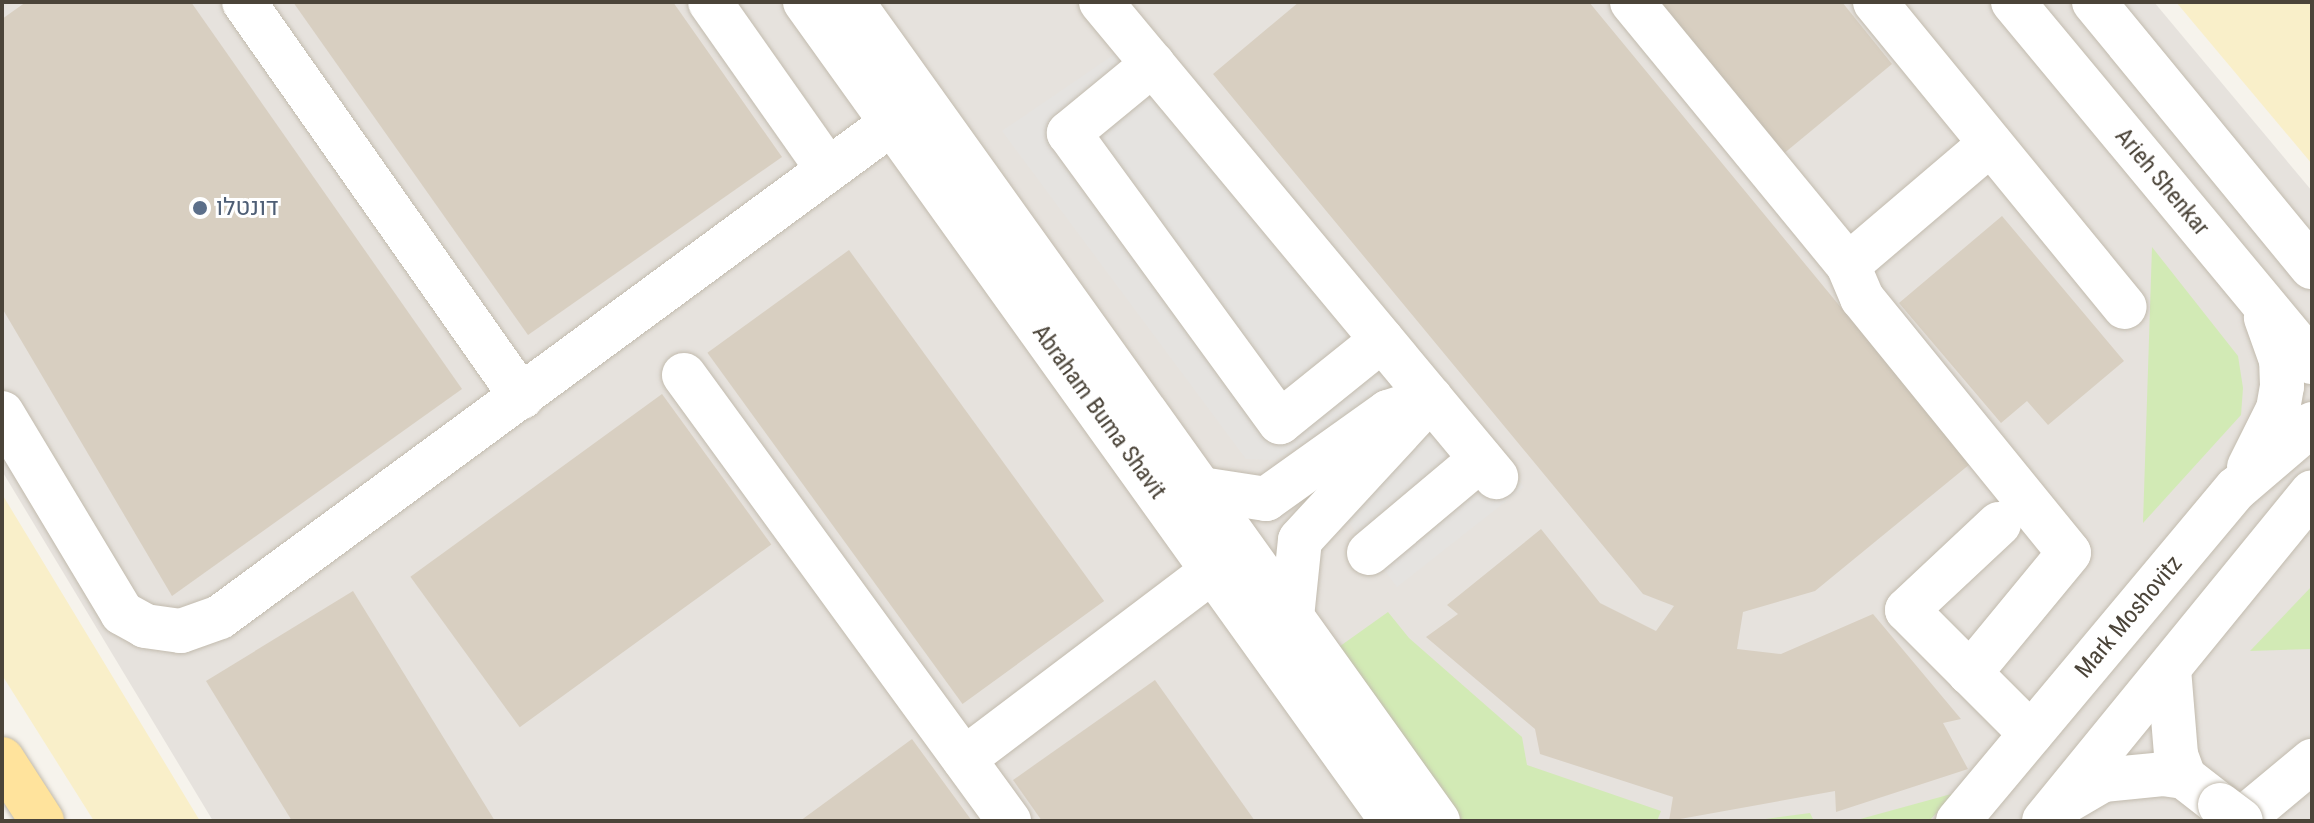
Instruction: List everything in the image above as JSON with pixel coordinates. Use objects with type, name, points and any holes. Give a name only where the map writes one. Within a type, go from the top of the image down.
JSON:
[{"type":"main road","points":[[2,759],[42,821]]},
{"type":"main road","points":[[2,796],[17,821]]},
{"type":"street","points":[[244,2],[522,397]]},
{"type":"street","points":[[710,2],[828,170]]},
{"type":"street","name":"Abraham Buma Shavit","points":[[805,2],[1392,821]]},
{"type":"street","points":[[1101,2],[1488,468],[1369,553]]},
{"type":"street","points":[[1632,2],[1848,265],[1862,298],[2069,553],[1970,673]]},
{"type":"street","points":[[1875,2],[2125,307]]},
{"type":"street","name":"Arieh Shenkar","points":[[2013,2],[2312,362]]},
{"type":"street","points":[[2094,2],[2312,267]]},
{"type":"street","name":"Abraham Buma Shavit","points":[[866,7],[1201,489],[1438,821]]},
{"type":"street","points":[[1153,64],[1069,133],[1280,422],[1382,340]]},
{"type":"street","points":[[2,413],[122,613],[145,626],[181,631],[220,617],[892,123]]},
{"type":"street","points":[[1848,265],[1990,144]]},
{"type":"street","points":[[2236,489],[2268,432],[2278,409],[2282,386],[2281,360],[2274,333],[2252,291]]},
{"type":"street","points":[[684,375],[1009,821]]},
{"type":"street","points":[[1201,489],[1266,499],[1388,412],[1431,398]]},
{"type":"street","points":[[1292,617],[1300,540],[1431,398]]},
{"type":"street","name":"Mark Moshovitz","points":[[1958,821],[2236,489],[2312,424]]},
{"type":"street","points":[[2051,813],[2312,492]]},
{"type":"street","points":[[2256,561],[2312,521]]},
{"type":"street","points":[[1999,524],[1907,610],[2031,734]]},
{"type":"street","points":[[964,759],[1213,571]]},
{"type":"street","points":[[2169,669],[2176,755],[2184,777]]},
{"type":"street","points":[[2051,813],[2103,780],[2163,774],[2184,777],[2233,816],[2312,761]]},
{"type":"shaded area","points":[[2,2],[2154,2],[2312,191],[2312,821],[213,821],[2,471]]},
{"type":"shaded area","points":[[1147,32],[1524,487],[1397,587],[1295,450],[1275,460],[1246,459],[1002,131]]},
{"type":"green space","points":[[2152,247],[2238,356],[2243,388],[2241,415],[2143,523]]},
{"type":"green space","points":[[2312,586],[2312,649],[2250,651]]},
{"type":"green space","points":[[1388,612],[1409,638],[1522,737],[1527,765],[1661,811],[1657,821],[1463,821],[1336,649]]},
{"type":"green space","points":[[1955,793],[1929,821],[1853,821]]},
{"type":"green space","points":[[1810,813],[1814,821],[1751,821]]},
{"type":"sand","points":[[2176,2],[2312,2],[2312,164]]},
{"type":"sand","points":[[2,494],[200,821],[94,821],[2,675]]},
{"type":"building","points":[[26,2],[191,2],[462,389],[172,596],[2,308],[2,19]]},
{"type":"building","points":[[293,2],[673,2],[782,157],[528,335]]},
{"type":"building","points":[[1299,2],[1589,2],[1970,464],[1815,591],[1743,612],[1737,649],[1781,654],[1873,614],[1961,719],[1943,723],[1968,769],[1836,812],[1835,791],[1669,821],[1673,797],[1540,754],[1535,729],[1426,637],[1458,614],[1447,605],[1541,529],[1600,603],[1656,631],[1674,606],[1643,594],[1213,74]]},
{"type":"building","points":[[1656,2],[1842,2],[1892,64],[1782,155]]},
{"type":"building","points":[[2002,216],[2124,361],[2048,425],[2027,401],[2001,423],[1899,303]]},
{"type":"building","points":[[849,250],[1104,601],[963,704],[707,353]]},
{"type":"building","points":[[662,394],[771,544],[520,727],[410,577]]},
{"type":"building","points":[[353,591],[495,821],[292,821],[206,681]]},
{"type":"building","points":[[1155,680],[1255,821],[1042,821],[1013,780]]},
{"type":"building","points":[[912,739],[972,821],[800,821]]},
{"type":"place","name":"דונטלו","points":[[200,208]]}]
